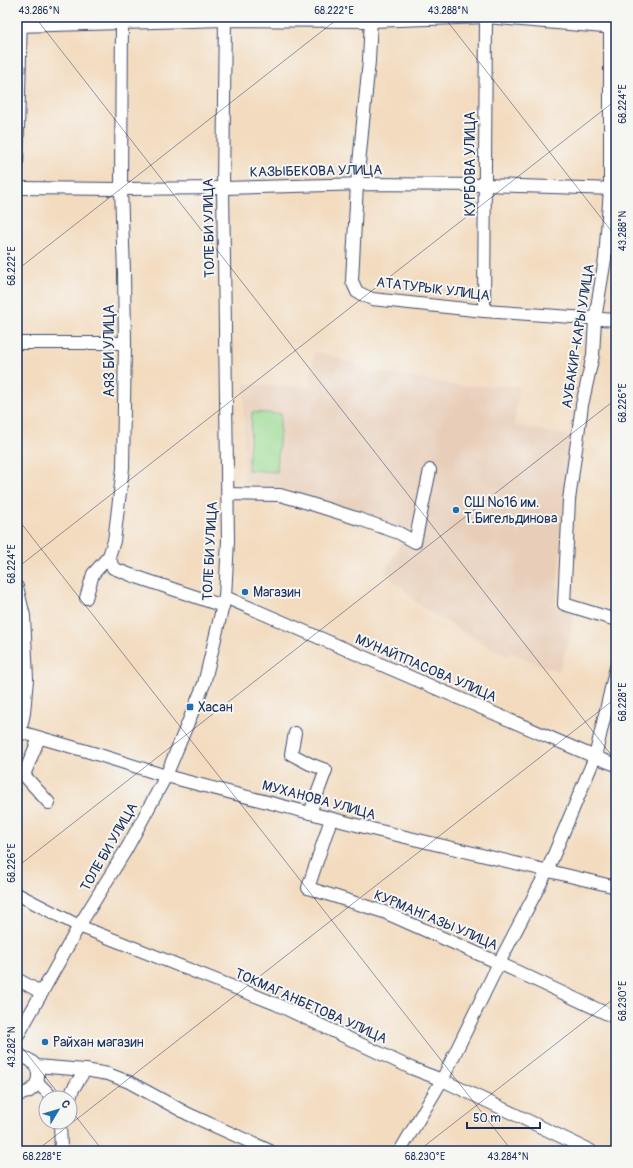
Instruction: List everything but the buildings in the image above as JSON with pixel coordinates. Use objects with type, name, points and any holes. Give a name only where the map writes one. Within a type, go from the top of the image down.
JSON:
[{"type":"street","points":[[17,167],[20,23],[122,20],[486,17],[612,24]]},
{"type":"street","name":"КУРБОВА УЛИЦА","points":[[484,311],[486,17]]},
{"type":"street","name":"ТОЛЕ БИ УЛИЦА","points":[[17,1038],[79,926],[128,848],[166,776],[204,684],[224,601],[228,541],[223,188],[225,19]]},
{"type":"street","name":"АТАТУРЫК УЛИЦА","points":[[371,19],[369,61],[357,184],[352,281],[357,292],[372,299],[484,311],[616,320]]},
{"type":"street","name":"АЯЗ БИ УЛИЦА","points":[[109,556],[114,541],[123,468],[125,343],[121,190],[122,20]]},
{"type":"street","name":"АУБАКИР-КАРЫ УЛИЦА","points":[[612,24],[613,189],[605,259],[595,318],[593,355],[582,405],[569,500],[564,604],[616,620]]},
{"type":"street","name":"КАЗЫБЕКОВА УЛИЦА","points":[[17,188],[121,190],[357,184],[485,185],[613,189]]},
{"type":"street","points":[[17,343],[125,343]]},
{"type":"street","points":[[228,494],[280,496],[294,499],[360,519],[399,533],[415,542],[430,470]]},
{"type":"street","points":[[86,598],[94,574],[109,556]]},
{"type":"street","points":[[109,556],[113,568],[131,575],[224,601]]},
{"type":"street","points":[[17,588],[24,616],[27,679],[24,713],[18,732]]},
{"type":"street","name":"МУНАЙТПАСОВА УЛИЦА","points":[[224,601],[616,765]]},
{"type":"street","points":[[400,1151],[442,1080],[499,963],[548,871],[595,757],[616,667]]},
{"type":"street","name":"МУХАНОВА УЛИЦА","points":[[18,732],[93,753],[166,776],[331,819],[616,887]]},
{"type":"street","points":[[295,733],[291,754],[326,770],[310,813]]},
{"type":"street","points":[[39,738],[24,775],[49,803]]},
{"type":"street","name":"КУРМАНГАЗЫ УЛИЦА","points":[[331,819],[308,888],[384,912],[499,963],[616,1018]]},
{"type":"street","name":"ТОКМАГАНБЕТОВА УЛИЦА","points":[[17,894],[79,926],[276,1004],[411,1068],[442,1080],[591,1151]]},
{"type":"street","points":[[17,979],[42,994]]},
{"type":"street","points":[[17,1057],[28,1059],[36,1066],[85,1070],[108,1074],[129,1082],[188,1114],[270,1151]]},
{"type":"street","points":[[17,1094],[26,1093],[31,1090],[37,1082],[38,1076],[36,1066]]},
{"type":"street","points":[[73,1090],[85,1070]]},
{"type":"street","points":[[37,1082],[45,1090]]},
{"type":"street","points":[[61,1130],[61,1151]]},
{"type":"shaded area","name":"СШ №16 им. Т.Бигельдинова","points":[[315,351],[353,363],[361,369],[371,372],[380,372],[460,386],[519,386],[514,425],[569,436],[556,606],[573,612],[573,625],[559,672],[511,652],[508,656],[493,649],[426,610],[404,589],[384,573],[408,531],[290,490],[244,482],[244,384],[308,387]]},
{"type":"green space","points":[[252,412],[281,414],[277,472],[248,470]]},
{"type":"place","name":"СШ №16 им. Т.Бигельдинова","points":[[456,510]]},
{"type":"place","name":"Магазин","points":[[245,592]]},
{"type":"place","name":"Хасан","points":[[190,707]]},
{"type":"place","name":"Райхан магазин","points":[[45,1042]]}]
